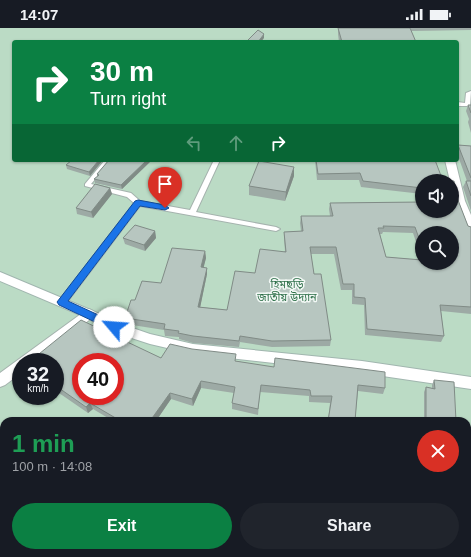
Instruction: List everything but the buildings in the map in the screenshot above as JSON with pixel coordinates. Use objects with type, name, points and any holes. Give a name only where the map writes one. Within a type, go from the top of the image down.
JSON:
[{"type":"street","points":[[450,162],[460,201],[471,230]]},
{"type":"street","points":[[0,276],[89,314],[114,327],[193,349],[362,366],[471,383]]},
{"type":"street","points":[[38,353],[89,314]]},
{"type":"street","points":[[0,381],[12,372]]},
{"type":"lane","points":[[459,104],[468,104],[469,93],[471,93]]},
{"type":"lane","points":[[106,162],[87,185],[129,195],[138,203],[276,229]]},
{"type":"lane","points":[[192,213],[216,162]]},
{"type":"lane","points":[[62,302],[138,203]]},
{"type":"green space","name":"হিমছড়ি জাতীয় উদ্যান","points":[[0,28],[471,28],[471,417],[0,417]]},
{"type":"route","points":[[114,327],[62,302],[138,203],[165,208]]}]
